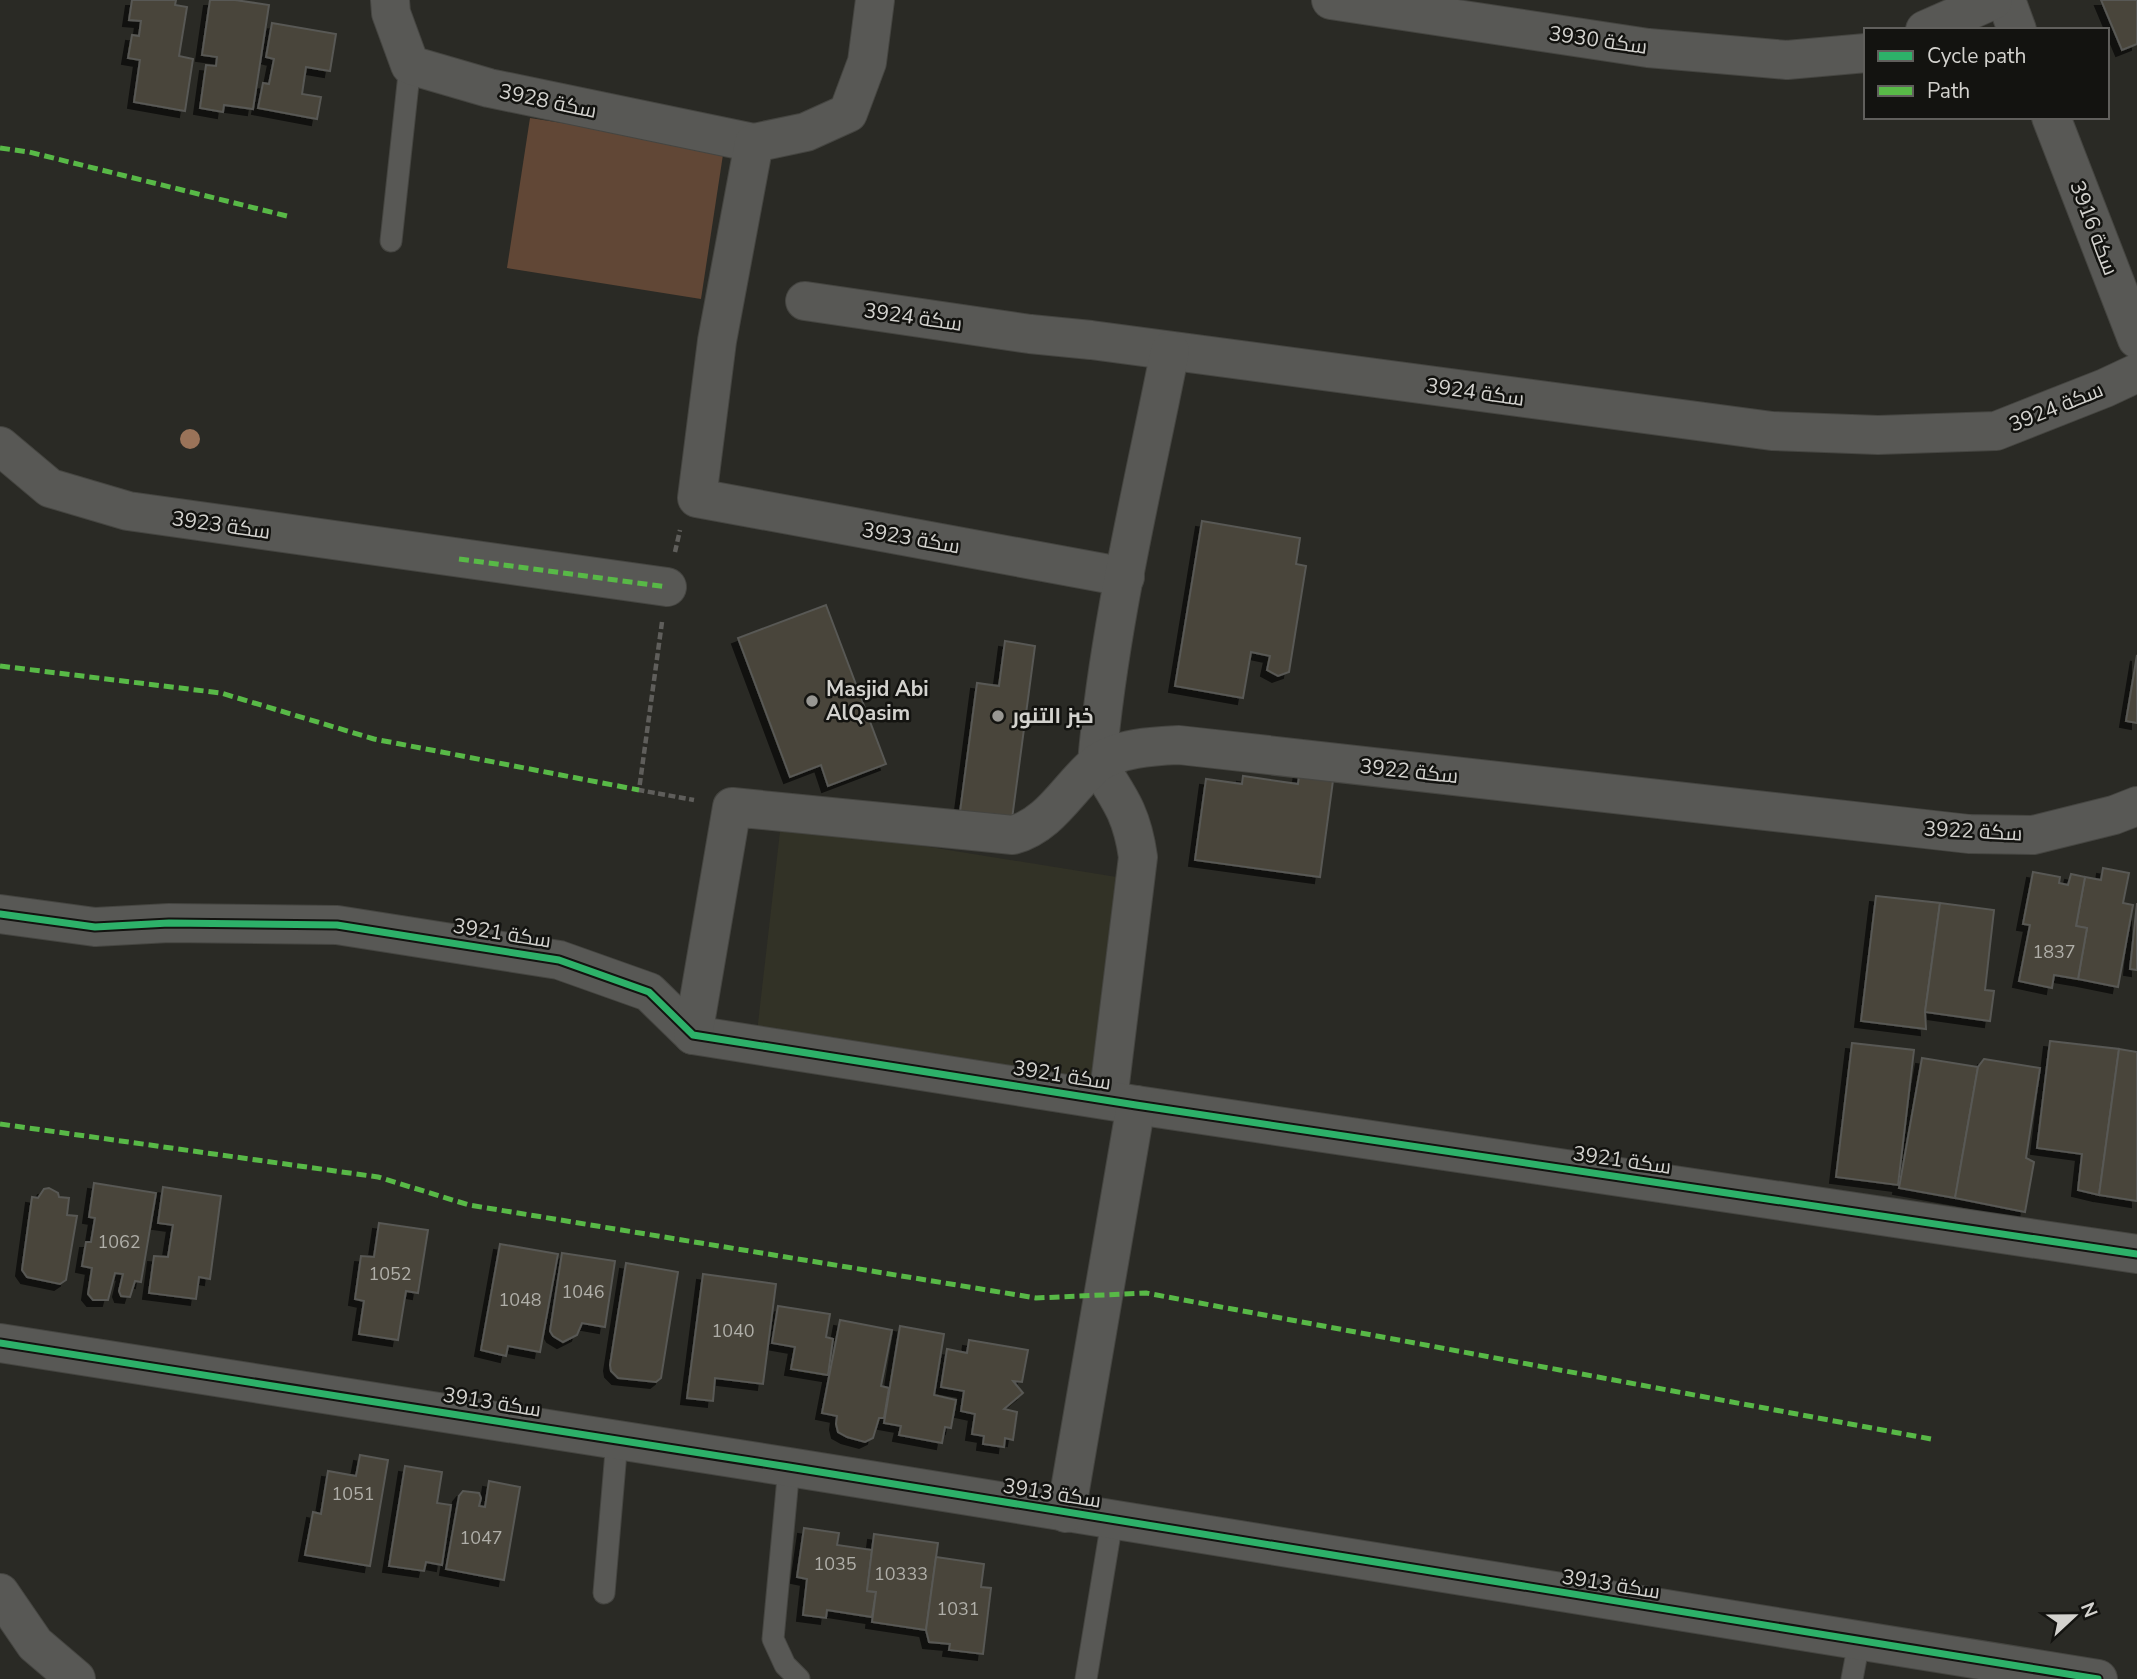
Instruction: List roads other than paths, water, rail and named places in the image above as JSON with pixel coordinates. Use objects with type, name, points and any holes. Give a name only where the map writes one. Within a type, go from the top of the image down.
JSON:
[{"type":"street","points":[[390,0],[391,13],[411,65]]},
{"type":"street","points":[[754,143],[806,132],[848,113],[867,62],[875,0]]},
{"type":"street","name":"سكة 3930","points":[[1331,0],[1648,48],[1787,60],[1864,53]]},
{"type":"street","points":[[1930,28],[1993,0]]},
{"type":"street","points":[[2006,0],[2016,28]]},
{"type":"street","name":"سكة 3928","points":[[411,65],[489,88],[754,143]]},
{"type":"street","name":"سكة 3916","points":[[2052,119],[2137,339]]},
{"type":"street","name":"سكة 3923","points":[[754,143],[717,341],[697,498],[1125,577]]},
{"type":"street","name":"سكة 3924","points":[[805,302],[1772,432],[1878,435],[1996,431],[2137,373]]},
{"type":"street","points":[[693,1035],[732,807],[1013,835],[1036,826],[1097,763],[1101,722],[1125,577],[1170,351]]},
{"type":"street","name":"سكة 3923","points":[[0,446],[50,488],[128,511],[667,587]]},
{"type":"street","name":"سكة 3922","points":[[1097,763],[1140,746],[1179,745],[1969,834],[2033,835],[2114,815],[2137,806]]},
{"type":"street","points":[[1066,1513],[1122,1102],[1138,857],[1134,828],[1124,803],[1097,763]]},
{"type":"street","name":"سكة 3921","points":[[0,914],[95,927],[169,923],[337,925],[559,960],[649,992],[693,1035],[2137,1254]]},
{"type":"street","name":"سكة 3913","points":[[0,1343],[789,1467],[2098,1679]]},
{"type":"street","points":[[0,1593],[35,1643],[76,1679]]},
{"type":"lane","points":[[391,241],[411,65]]},
{"type":"lane","points":[[604,1593],[617,1440]]},
{"type":"lane","points":[[789,1467],[773,1639],[785,1665],[799,1679]]},
{"type":"lane","points":[[1086,1679],[1112,1521]]},
{"type":"lane","points":[[1852,1679],[1859,1642]]},
{"type":"place","name":"Masjid Abi AlQasim","points":[[812,701]]},
{"type":"place","name":"خبز التنور","points":[[998,716]]}]
